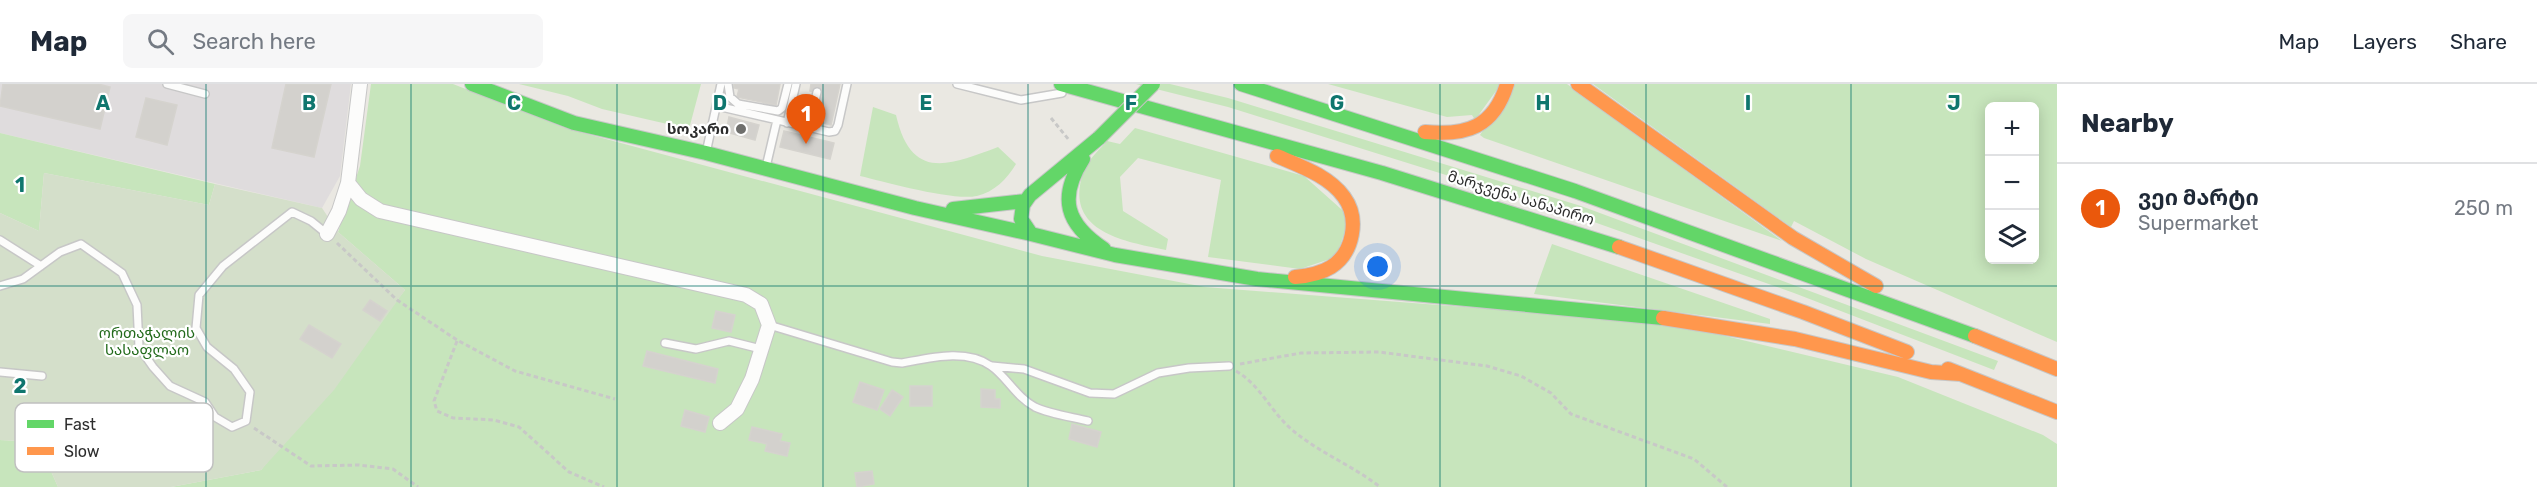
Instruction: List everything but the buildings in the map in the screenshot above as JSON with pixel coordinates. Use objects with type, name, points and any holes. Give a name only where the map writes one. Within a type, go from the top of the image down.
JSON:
[{"type":"main road","points":[[472,84],[574,123],[766,167],[915,208],[1115,255],[1257,279],[1691,321],[1795,339],[1931,372],[1961,374]]},
{"type":"main road","name":"მარჯვენა სანაპირო","points":[[1061,84],[1225,128],[1525,215],[1817,316],[2057,412]]},
{"type":"main road","points":[[915,208],[974,209],[1025,201],[1099,138],[1153,84]]},
{"type":"main road","name":"მარჯვენა სანაპირო","points":[[1241,84],[1384,126],[1546,179],[1955,328]]},
{"type":"main road","points":[[1384,126],[1442,135],[1469,130],[1490,118],[1503,101],[1507,84]]},
{"type":"main road","points":[[1578,84],[1792,238],[1855,275],[1955,328],[2057,369]]},
{"type":"main road","points":[[1225,128],[1257,147],[1309,170],[1329,183],[1345,199],[1353,216],[1353,232],[1348,246],[1339,259],[1324,271],[1257,279]]},
{"type":"main road","points":[[1046,239],[1061,234],[1069,209],[1071,177],[1099,138]]},
{"type":"main road","points":[[1038,191],[1056,191],[1090,240],[1115,255]]},
{"type":"main road","points":[[1025,201],[1021,219],[1031,234]]},
{"type":"street","points":[[327,234],[339,211],[348,183],[360,84]]},
{"type":"street","points":[[348,183],[361,199],[380,211],[746,295],[761,304],[769,325],[761,349],[737,409],[720,423]]},
{"type":"lane","points":[[167,84],[205,94]]},
{"type":"lane","points":[[706,153],[721,84]]},
{"type":"lane","points":[[728,84],[730,97],[738,104],[778,111],[782,108],[788,84]]},
{"type":"lane","points":[[787,123],[796,84]]},
{"type":"lane","points":[[717,106],[808,128],[835,131],[847,84]]},
{"type":"lane","points":[[957,84],[1021,100],[1081,89]]},
{"type":"lane","points":[[808,128],[817,93]]},
{"type":"lane","points":[[766,167],[777,120]]},
{"type":"lane","points":[[213,414],[232,427],[246,421],[250,392],[234,369],[207,347],[196,328],[199,295],[223,266],[292,212],[327,234]]},
{"type":"lane","points":[[0,240],[41,266]]},
{"type":"lane","points":[[0,286],[23,279],[60,252],[81,244],[122,273],[136,305],[139,347],[153,367],[170,386],[206,403]]},
{"type":"lane","points":[[769,325],[892,362],[902,363],[963,356],[992,366],[1024,369],[1090,393],[1114,394],[1158,374],[1189,368],[1229,366]]},
{"type":"lane","points":[[665,343],[696,349],[729,341],[761,349]]},
{"type":"lane","points":[[992,366],[1010,387],[1035,407],[1088,421]]},
{"type":"lane","points":[[0,372],[42,376]]},
{"type":"path","points":[[1051,118],[1071,143]]},
{"type":"path","points":[[327,234],[397,300],[457,340],[515,371],[615,399]]},
{"type":"path","points":[[457,340],[434,401],[437,411],[453,418],[494,420],[519,428],[569,472],[604,487]]},
{"type":"path","points":[[1229,366],[1301,353],[1379,352],[1487,366],[1521,376],[1551,393],[1571,414],[1694,459],[1727,487]]},
{"type":"path","points":[[1229,366],[1249,378],[1288,426],[1306,441],[1380,487]]},
{"type":"path","points":[[246,421],[311,466],[359,465],[393,469],[418,487]]},
{"type":"shaded area","points":[[0,84],[351,84],[340,176],[322,208],[0,133]]},
{"type":"green space","points":[[371,84],[453,84],[565,128],[1042,256],[1205,287],[1671,323],[1898,377],[2043,435],[2057,444],[2057,487],[171,487],[261,470],[405,290],[338,232],[360,166]]},
{"type":"green space","points":[[519,84],[701,84],[689,129],[602,109],[568,96]]},
{"type":"green space","points":[[1136,84],[1170,84],[1228,98],[1581,206],[1998,361],[1994,370],[1794,293],[1577,216],[1228,107]]},
{"type":"green space","points":[[1328,84],[1501,84],[1475,120],[1472,115],[1447,117]]},
{"type":"green space","points":[[1514,84],[1567,84],[1782,241],[1484,138],[1480,135]]},
{"type":"green space","points":[[1593,84],[2057,84],[2057,342],[1866,259],[1794,221],[1791,227]]},
{"type":"green space","points":[[873,107],[896,115],[911,151],[922,159],[934,163],[948,163],[998,147],[1016,164],[1000,184],[977,196],[966,197],[936,193],[860,176]]},
{"type":"green space","points":[[1135,128],[1304,176],[1350,217],[1336,257],[1300,269],[1208,257],[1221,180],[1138,158],[1120,177],[1123,211],[1168,239],[1166,250],[1115,237],[1100,230],[1089,220],[1081,207],[1079,191],[1084,170],[1107,141],[1120,144]]},
{"type":"green space","points":[[0,133],[215,184],[209,205],[44,173],[39,231],[0,213]]},
{"type":"green space","name":"ორთაჭალის სასაფლაო","points":[[44,173],[209,205],[215,184],[322,208],[338,232],[405,290],[334,390],[261,470],[171,487],[58,487],[51,472],[213,472],[213,403],[15,403],[15,441],[0,440],[0,213],[39,231]]},
{"type":"green space","points":[[1552,244],[1770,319],[1770,324],[1534,294]]},
{"type":"green space","points":[[0,440],[15,441],[15,472],[51,472],[58,487],[0,487]]},
{"type":"traffic: fast","points":[[472,84],[574,123],[706,153],[915,208],[1031,234]]},
{"type":"traffic: fast","points":[[1061,84],[1382,173],[1619,247]]},
{"type":"traffic: fast","points":[[1099,138],[1153,84]]},
{"type":"traffic: fast","points":[[1241,84],[1575,191],[1975,336]]},
{"type":"traffic: fast","points":[[1099,138],[1030,195],[1023,205],[1021,219],[1031,234],[1115,255],[1257,279],[1663,318]]},
{"type":"traffic: fast","points":[[1083,159],[1070,186],[1070,209],[1081,230],[1104,249]]},
{"type":"traffic: fast","points":[[953,209],[1025,201]]},
{"type":"traffic: slow","points":[[1425,132],[1454,132],[1477,126],[1495,110],[1507,84]]},
{"type":"traffic: slow","points":[[1578,84],[1793,238],[1876,286]]},
{"type":"traffic: slow","points":[[1277,156],[1314,172],[1330,183],[1344,197],[1352,215],[1352,235],[1339,261],[1322,271],[1295,277]]},
{"type":"traffic: slow","points":[[1619,247],[1803,312],[1907,352]]},
{"type":"traffic: slow","points":[[1663,318],[1795,339],[1931,372],[1961,374]]},
{"type":"traffic: slow","points":[[1975,336],[2057,369]]},
{"type":"traffic: slow","points":[[1948,369],[2057,412]]},
{"type":"place","name":"სოკარი","points":[[741,129]]},
{"type":"place","name":"ვეი მარტი","points":[[806,144]]}]
